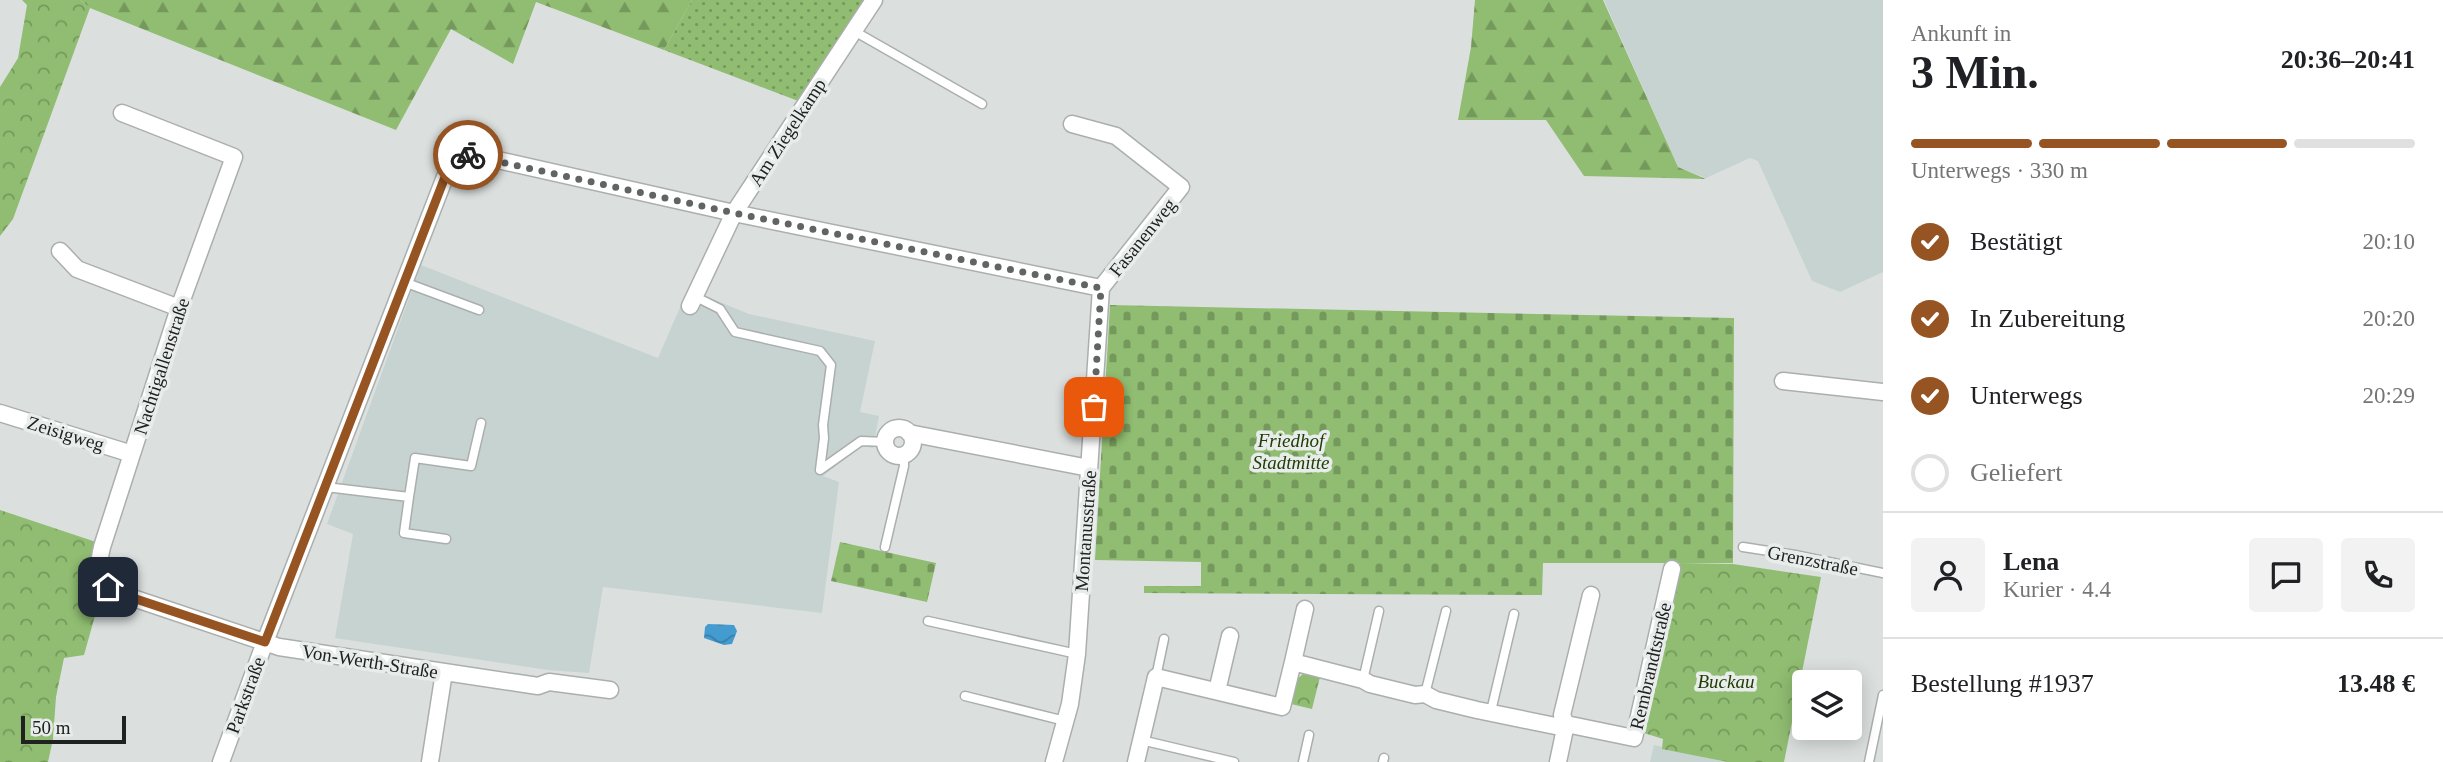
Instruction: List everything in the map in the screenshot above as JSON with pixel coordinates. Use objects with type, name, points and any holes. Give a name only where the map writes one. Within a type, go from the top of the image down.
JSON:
[{"type":"street","name":"Am Ziegelkamp","points":[[692,301],[734,213],[873,0]]},
{"type":"street","name":"Nachtigallenstraße","points":[[101,579],[99,564],[102,547],[179,308],[234,157],[122,113]]},
{"type":"street","name":"Fasanenweg","points":[[1072,124],[1116,136],[1181,187],[1101,288]]},
{"type":"street","name":"Parkstraße","points":[[221,762],[404,282],[454,160],[471,154],[734,213]]},
{"type":"street","points":[[734,213],[1101,288]]},
{"type":"street","points":[[60,251],[77,269],[179,308]]},
{"type":"street","name":"Montanusstraße","points":[[1054,762],[1065,721],[1077,654],[1101,288]]},
{"type":"street","points":[[1783,381],[1883,392]]},
{"type":"street","name":"Zeisigweg","points":[[0,413],[132,454]]},
{"type":"street","points":[[909,433],[913,444],[910,451],[904,455],[892,454],[886,442],[889,433],[903,429],[909,433],[1089,468]]},
{"type":"street","name":"Rembrandtstraße","points":[[1293,662],[1415,695],[1425,694],[1436,700],[1477,710],[1532,722],[1634,738],[1672,569]]},
{"type":"street","name":"Von-Werth-Straße","points":[[101,579],[117,592],[279,647],[518,683],[538,685],[549,682],[610,690]]},
{"type":"street","points":[[1558,762],[1566,726],[1562,715],[1591,595]]},
{"type":"street","points":[[1136,762],[1156,677],[1282,707],[1305,609]]},
{"type":"street","points":[[1217,691],[1230,636]]},
{"type":"street","points":[[430,762],[444,672]]},
{"type":"lane","points":[[854,30],[982,104]]},
{"type":"lane","points":[[404,282],[479,310]]},
{"type":"lane","points":[[692,301],[720,309],[735,332],[820,351],[831,365],[820,470],[861,442],[886,442]]},
{"type":"lane","points":[[446,539],[404,533],[415,458],[471,466],[481,423]]},
{"type":"lane","points":[[885,547],[904,466],[904,455]]},
{"type":"lane","points":[[326,487],[409,497]]},
{"type":"lane","name":"Grenzstraße","points":[[1743,547],[1883,573]]},
{"type":"lane","points":[[1363,680],[1379,611]]},
{"type":"lane","points":[[1425,694],[1446,611]]},
{"type":"lane","points":[[1491,711],[1514,614]]},
{"type":"lane","points":[[928,621],[1077,654]]},
{"type":"lane","points":[[1156,677],[1164,639]]},
{"type":"lane","points":[[1869,762],[1883,695]]},
{"type":"lane","points":[[965,696],[1065,721]]},
{"type":"lane","points":[[1303,762],[1309,735]]},
{"type":"lane","points":[[1141,740],[1234,762]]},
{"type":"shaded area","points":[[1604,0],[1883,0],[1883,272],[1840,292],[1812,281],[1758,161],[1750,158],[1706,178],[1678,167]]},
{"type":"shaded area","points":[[421,265],[658,358],[688,289],[749,314],[875,341],[860,412],[879,416],[873,448],[862,446],[823,476],[839,482],[822,613],[603,587],[589,673],[548,670],[335,638],[353,534],[327,524]]},
{"type":"shaded area","points":[[1654,745],[1730,762],[1650,762]]},
{"type":"green space","points":[[22,0],[80,0],[90,8],[13,219],[0,236],[0,87],[18,58],[27,5]]},
{"type":"green space","points":[[80,0],[692,0],[664,50],[536,2],[513,64],[451,29],[396,130],[90,8]]},
{"type":"green space","points":[[692,0],[869,0],[801,102],[664,50]]},
{"type":"green space","points":[[1475,0],[1603,0],[1678,167],[1706,179],[1584,176],[1546,120],[1458,120],[1471,47]]},
{"type":"green space","name":"Friedhof Stadtmitte","points":[[1110,305],[1734,318],[1733,563],[1543,563],[1542,595],[1144,593],[1144,586],[1201,586],[1201,562],[1095,560]]},
{"type":"green space","points":[[0,510],[105,545],[105,580],[84,655],[64,658],[48,762],[0,762]]},
{"type":"green space","points":[[840,542],[936,563],[927,602],[831,581]]},
{"type":"green space","name":"Buckau","points":[[1680,563],[1733,564],[1821,577],[1802,670],[1792,670],[1792,722],[1784,762],[1728,762],[1662,749],[1663,739],[1644,733],[1646,708]]},
{"type":"green space","points":[[1308,674],[1320,677],[1312,709],[1291,704],[1297,679]]},
{"type":"water","points":[[708,624],[734,625],[737,631],[732,644],[724,645],[704,638]]},
{"type":"way so far","points":[[468,155],[1101,288],[1094,407]]},
{"type":"route","points":[[108,587],[124,595],[265,642],[449,167],[454,160],[468,155]]}]
